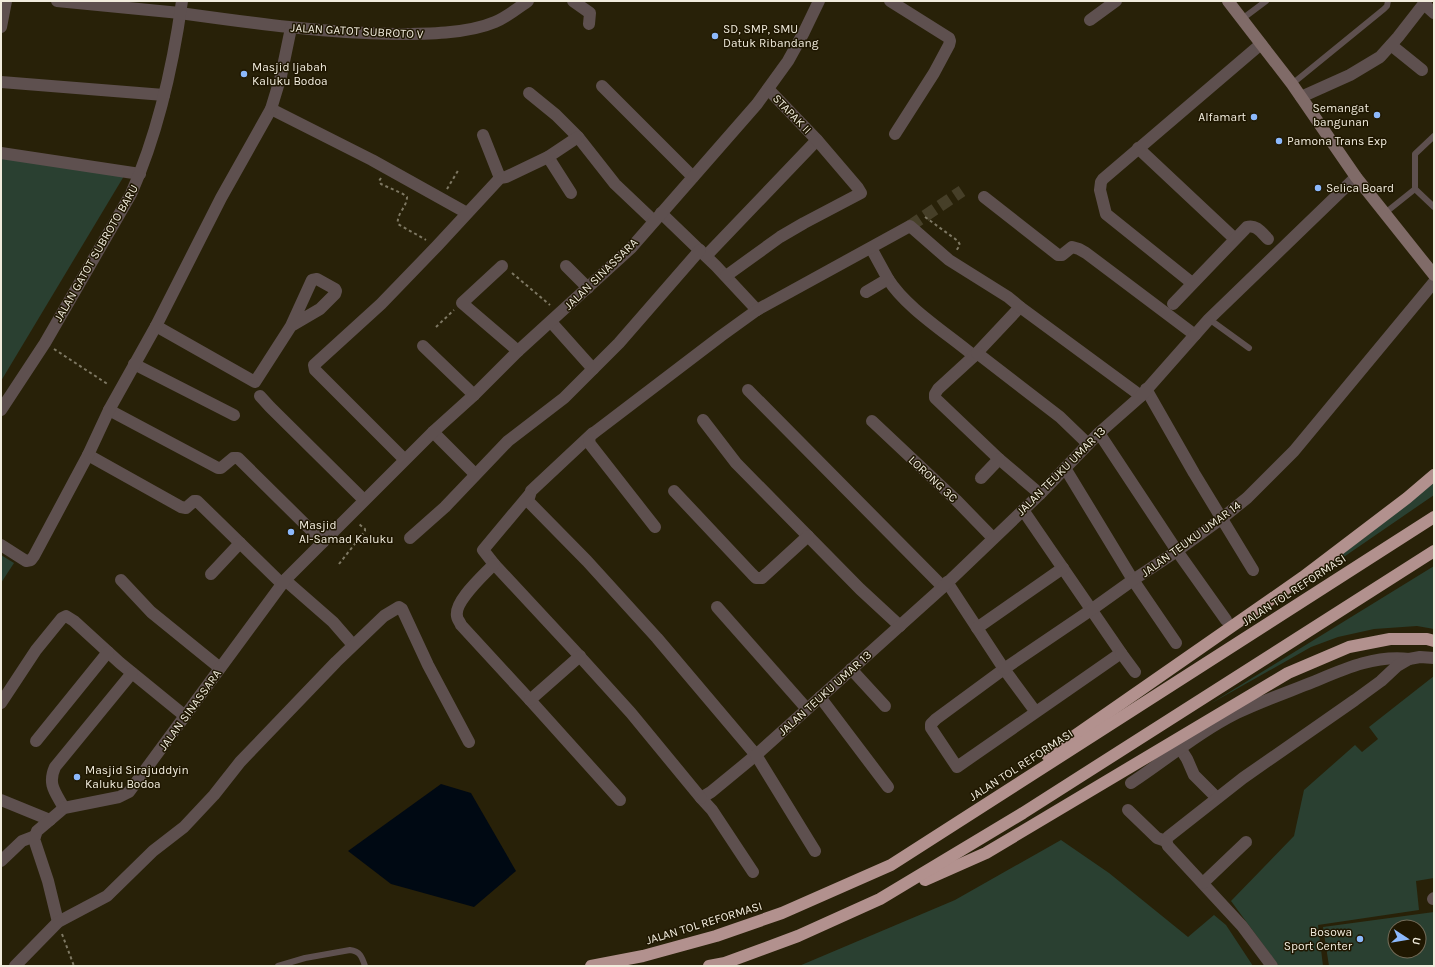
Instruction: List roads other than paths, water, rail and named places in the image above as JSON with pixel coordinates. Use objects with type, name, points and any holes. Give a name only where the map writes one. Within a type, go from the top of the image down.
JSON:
[{"type":"highway","points":[[891,865],[1303,577],[1407,498],[1434,475]]},
{"type":"highway","name":"JALAN TOL REFORMASI","points":[[591,966],[643,956],[716,936],[782,913],[891,865],[1434,517]]},
{"type":"highway","points":[[880,899],[1023,813],[1434,551]]},
{"type":"highway","points":[[709,966],[725,963],[798,936],[986,853],[1288,673],[1349,647],[1390,639],[1427,639],[1434,641]]},
{"type":"main road","points":[[1228,1],[1292,84],[1356,177],[1433,274]]},
{"type":"street","points":[[1,27],[6,1]]},
{"type":"street","name":"JALAN GATOT SUBROTO V","points":[[58,1],[180,13],[291,28],[368,34],[431,34],[461,31],[494,23],[522,3]]},
{"type":"street","name":"JALAN GATOT SUBROTO BARU","points":[[1,410],[44,343],[131,194],[140,174],[164,95],[177,37],[182,1]]},
{"type":"street","points":[[573,1],[590,13],[589,24]]},
{"type":"street","name":"JALAN SINASSARA","points":[[1,862],[22,841],[35,836],[37,831],[64,808],[119,797],[129,792],[283,582],[404,459],[474,395],[518,351],[631,248],[727,139],[768,89],[788,61],[819,1]]},
{"type":"street","points":[[890,1],[950,40],[949,45],[934,72],[895,134]]},
{"type":"street","points":[[1090,20],[1116,1]]},
{"type":"street","points":[[1301,97],[1359,70],[1380,57],[1425,3],[1434,13]]},
{"type":"street","points":[[1,545],[26,561],[33,558],[88,456],[118,392],[156,326],[221,198],[270,109],[281,76],[291,28]]},
{"type":"street","points":[[1192,283],[1109,217],[1104,210],[1100,190],[1101,182],[1138,148],[1261,44]]},
{"type":"street","points":[[1391,45],[1422,70]]},
{"type":"street","points":[[1,82],[164,95]]},
{"type":"street","points":[[602,86],[693,177]]},
{"type":"street","name":"STAPAK II","points":[[726,276],[785,234],[861,194],[858,188],[817,140],[768,89]]},
{"type":"street","points":[[529,93],[556,115],[578,137],[615,184],[703,253],[757,310]]},
{"type":"street","points":[[270,109],[385,168],[467,213]]},
{"type":"street","points":[[483,134],[500,178]]},
{"type":"street","points":[[404,459],[315,370],[314,365],[381,304],[500,178],[506,177],[548,157],[578,137]]},
{"type":"street","points":[[410,538],[445,507],[508,441],[564,398],[703,253],[817,140]]},
{"type":"street","points":[[1138,148],[1235,239]]},
{"type":"street","points":[[1,153],[140,174]]},
{"type":"street","points":[[548,157],[572,193]]},
{"type":"street","name":"JALAN TEUKU UMAR 13","points":[[701,798],[711,792],[756,755],[851,670],[1040,494],[1099,433],[1143,392],[1210,319],[1356,177]]},
{"type":"street","points":[[984,197],[1058,255],[1062,255],[1072,247],[1086,253],[1195,335]]},
{"type":"street","points":[[753,872],[711,808],[701,798],[631,713],[494,564],[483,550],[529,499],[536,486],[593,433],[757,310],[910,226],[949,260],[1008,297],[1020,307],[1143,392],[1253,570]]},
{"type":"street","points":[[1173,304],[1249,226],[1254,226],[1268,239]]},
{"type":"street","points":[[871,248],[894,288],[913,307],[1060,417],[1088,444]]},
{"type":"street","points":[[502,266],[462,303],[518,351]]},
{"type":"street","points":[[566,266],[588,288]]},
{"type":"street","name":"JALAN TEUKU UMAR 14","points":[[1035,711],[957,767],[932,730],[931,724],[1004,669],[1177,551],[1247,498],[1294,450],[1433,274]]},
{"type":"street","points":[[866,292],[888,279]]},
{"type":"street","points":[[1020,307],[976,354],[934,394],[935,398],[950,413],[999,459],[1040,494]]},
{"type":"street","points":[[551,322],[593,368]]},
{"type":"street","points":[[156,326],[255,382],[291,326]]},
{"type":"street","points":[[423,346],[474,395]]},
{"type":"street","points":[[134,364],[234,415]]},
{"type":"street","points":[[748,390],[945,584],[1035,711],[1121,653]]},
{"type":"street","points":[[260,396],[364,500]]},
{"type":"street","points":[[109,410],[218,468],[221,468],[233,458],[238,458],[323,542]]},
{"type":"street","points":[[703,420],[736,463],[860,589],[900,626]]},
{"type":"street","name":"LORONG 3C","points":[[872,421],[956,500],[993,538]]},
{"type":"street","points":[[433,432],[475,474]]},
{"type":"street","points":[[593,433],[589,439],[590,444],[655,527]]},
{"type":"street","points":[[1099,433],[1177,551],[1226,620]]},
{"type":"street","points":[[88,456],[181,507],[186,508],[194,500],[197,501],[283,582],[324,613],[353,645]]},
{"type":"street","points":[[981,478],[999,459]]},
{"type":"street","points":[[1065,468],[1133,580],[1176,643]]},
{"type":"street","points":[[674,491],[756,578],[762,578],[808,536]]},
{"type":"street","points":[[529,499],[657,638],[756,755],[815,851]]},
{"type":"street","points":[[1023,510],[1135,672]]},
{"type":"street","points":[[211,574],[240,543]]},
{"type":"street","points":[[494,564],[463,598],[458,606],[456,616],[461,625],[620,800]]},
{"type":"street","points":[[977,628],[1063,568]]},
{"type":"street","points":[[121,580],[150,612],[220,668]]},
{"type":"street","points":[[15,966],[58,922],[107,896],[152,851],[184,826],[214,795],[249,753],[353,645],[384,616],[399,607],[401,607],[428,665],[469,742]]},
{"type":"street","points":[[717,607],[807,709]]},
{"type":"street","points":[[1,703],[36,650],[64,616],[70,618],[132,673],[185,716]]},
{"type":"street","points":[[36,741],[108,652]]},
{"type":"street","points":[[530,700],[580,656]]},
{"type":"street","points":[[1131,783],[1216,724],[1237,713],[1334,672],[1351,666],[1374,661],[1420,657],[1434,658]]},
{"type":"street","points":[[1166,841],[1168,837],[1217,798],[1279,752],[1356,700],[1381,681],[1397,666],[1409,659]]},
{"type":"street","points":[[851,670],[884,706]]},
{"type":"street","points":[[64,808],[51,784],[52,773],[55,767],[132,673]]},
{"type":"street","points":[[820,697],[888,787]]},
{"type":"street","points":[[1180,748],[1194,775],[1217,798]]},
{"type":"street","points":[[1,800],[50,820]]},
{"type":"street","points":[[1128,810],[1157,838],[1166,841],[1168,846],[1242,926],[1272,966]]},
{"type":"street","points":[[35,836],[34,839],[48,881],[58,922]]},
{"type":"street","points":[[1203,883],[1246,842]]},
{"type":"lane","points":[[1242,19],[1266,1]]},
{"type":"lane","points":[[1292,84],[1384,9],[1387,6],[1388,1]]},
{"type":"lane","points":[[1385,213],[1414,189],[1416,154],[1434,136]]},
{"type":"lane","points":[[1414,189],[1434,207]]},
{"type":"lane","points":[[1210,319],[1249,348]]},
{"type":"lane","points":[[278,966],[305,958],[350,950],[361,954],[365,966]]},
{"type":"tunnel","points":[[910,226],[962,191]]},
{"type":"place","name":"SD, SMP, SMU Datuk Ribandang","points":[[715,36]]},
{"type":"place","name":"Masjid Ijabah Kaluku Bodoa","points":[[244,74]]},
{"type":"place","name":"Semangat bangunan","points":[[1377,115]]},
{"type":"place","name":"Alfamart","points":[[1254,117]]},
{"type":"place","name":"Pamona Trans Exp","points":[[1279,141]]},
{"type":"place","name":"Selica Board","points":[[1318,188]]},
{"type":"place","name":"Masjid Al-Samad Kaluku","points":[[291,532]]},
{"type":"place","name":"Masjid Sirajuddyin Kaluku Bodoa","points":[[77,777]]},
{"type":"place","name":"Bosowa Sport Center","points":[[1360,939]]}]
